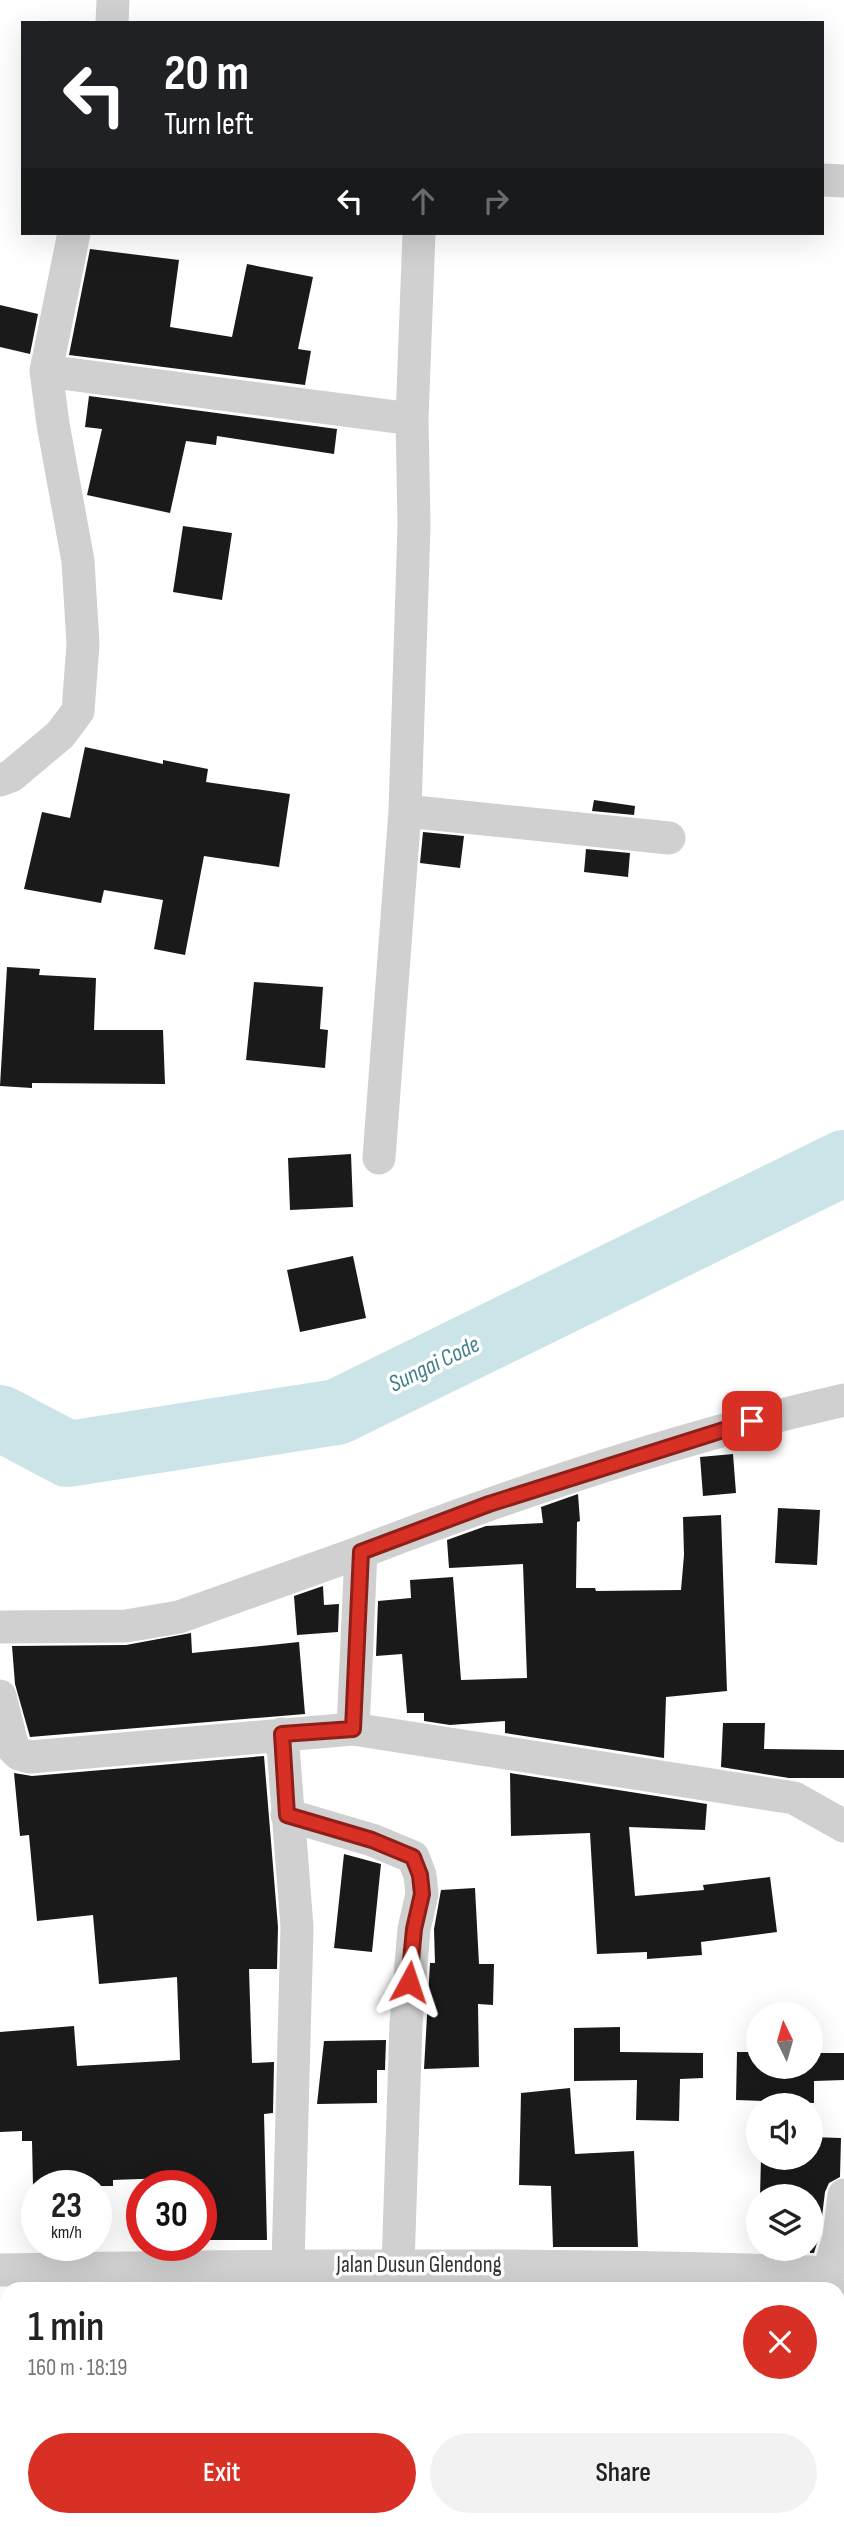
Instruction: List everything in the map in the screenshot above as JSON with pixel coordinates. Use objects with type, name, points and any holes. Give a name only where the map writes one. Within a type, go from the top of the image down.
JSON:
[{"type":"street","points":[[112,21],[113,0]]},
{"type":"street","points":[[824,180],[844,181]]},
{"type":"street","points":[[0,780],[12,776],[60,735],[78,711],[82,644],[78,561],[46,371],[74,235]]},
{"type":"street","points":[[379,1158],[405,811],[414,525],[412,419],[419,235]]},
{"type":"street","points":[[46,371],[412,419]]},
{"type":"street","points":[[405,811],[669,838]]},
{"type":"street","points":[[0,1627],[126,1626],[180,1617],[466,1511],[603,1466],[752,1421],[844,1400]]},
{"type":"street","points":[[353,1729],[361,1552]]},
{"type":"street","points":[[0,1696],[13,1748],[19,1754],[30,1758],[353,1729],[794,1798],[844,1826]]},
{"type":"street","points":[[282,1734],[297,1927],[288,2265]]},
{"type":"street","points":[[287,1815],[372,1840],[413,1857],[420,1875],[422,1894],[413,1940],[406,2024],[398,2266]]},
{"type":"street","points":[[829,2282],[839,2237],[844,2195]]},
{"type":"street","name":"Jalan Dusun Glendong","points":[[0,2270],[288,2265],[640,2266],[811,2272],[824,2282]]},
{"type":"building","points":[[90,249],[179,260],[170,327],[232,337],[247,264],[313,277],[298,349],[311,351],[305,385],[69,355]]},
{"type":"building","points":[[0,305],[38,314],[30,354],[0,347]]},
{"type":"building","points":[[89,396],[337,429],[334,454],[217,436],[216,445],[186,441],[170,513],[87,495],[102,429],[85,427]]},
{"type":"building","points":[[183,526],[232,533],[222,600],[173,592]]},
{"type":"building","points":[[85,747],[163,764],[163,760],[208,769],[206,782],[290,794],[279,867],[204,856],[185,955],[154,949],[163,900],[104,890],[101,903],[24,889],[42,812],[70,818]]},
{"type":"building","points":[[594,800],[635,806],[634,815],[592,811]]},
{"type":"building","points":[[423,832],[464,836],[460,868],[420,863]]},
{"type":"building","points":[[586,849],[630,853],[628,877],[584,872]]},
{"type":"building","points":[[7,967],[40,969],[39,975],[96,978],[94,1030],[163,1030],[165,1084],[32,1083],[32,1088],[0,1086]]},
{"type":"building","points":[[254,982],[323,987],[320,1029],[328,1030],[325,1068],[246,1060]]},
{"type":"building","points":[[351,1154],[353,1207],[290,1210],[288,1158]]},
{"type":"building","points":[[353,1256],[366,1318],[300,1332],[287,1270]]},
{"type":"building","points":[[733,1454],[736,1493],[703,1496],[700,1457]]},
{"type":"building","points":[[578,1494],[580,1521],[577,1522],[576,1588],[595,1588],[596,1591],[681,1590],[683,1517],[721,1515],[727,1691],[666,1697],[664,1758],[505,1733],[505,1721],[450,1725],[424,1721],[424,1713],[407,1713],[402,1654],[376,1656],[378,1601],[411,1598],[410,1580],[453,1577],[461,1680],[527,1678],[523,1564],[449,1568],[447,1540],[486,1526],[543,1523],[541,1507]]},
{"type":"building","points":[[778,1508],[820,1510],[817,1565],[775,1563]]},
{"type":"building","points":[[323,1586],[324,1605],[339,1604],[338,1632],[297,1635],[294,1596]]},
{"type":"building","points":[[191,1633],[192,1653],[299,1642],[305,1714],[30,1737],[15,1684],[12,1646],[126,1645]]},
{"type":"building","points":[[723,1723],[765,1723],[764,1749],[844,1750],[844,1778],[789,1778],[721,1767]]},
{"type":"building","points":[[264,1756],[278,1927],[277,1969],[249,1969],[252,2063],[274,2062],[273,2113],[264,2114],[267,2240],[217,2240],[217,2170],[126,2170],[126,2180],[113,2180],[112,2186],[112,2170],[33,2170],[32,2141],[22,2141],[22,2131],[0,2132],[0,2032],[74,2026],[77,2066],[180,2060],[177,1977],[99,1984],[93,1915],[37,1921],[29,1835],[20,1836],[14,1773],[32,1776]]},
{"type":"building","points":[[510,1773],[707,1804],[705,1830],[629,1827],[635,1896],[704,1890],[703,1885],[770,1877],[777,1932],[701,1942],[702,1955],[647,1959],[647,1952],[597,1954],[590,1833],[511,1836]]},
{"type":"building","points":[[344,1854],[381,1864],[372,1952],[334,1948]]},
{"type":"building","points":[[475,1888],[479,1964],[494,1964],[493,2005],[478,2004],[479,2067],[424,2069],[430,1963],[435,1963],[434,1929],[441,1890]]},
{"type":"building","points":[[620,2027],[620,2052],[703,2053],[703,2078],[680,2079],[679,2121],[636,2120],[637,2080],[574,2081],[574,2028]]},
{"type":"building","points":[[386,2040],[385,2070],[377,2070],[377,2103],[317,2104],[324,2041]]},
{"type":"building","points":[[737,2052],[746,2052],[746,2079],[823,2079],[823,2053],[844,2053],[844,2080],[814,2081],[814,2093],[746,2093],[746,2100],[736,2100]]},
{"type":"building","points":[[570,2088],[575,2154],[634,2151],[638,2247],[553,2247],[551,2186],[519,2185],[521,2093]]},
{"type":"building","points":[[823,2137],[841,2138],[840,2177],[829,2183],[823,2208],[823,2184],[760,2184],[761,2170],[823,2170]]},
{"type":"waterway","name":"Sungai Code","points":[[0,1418],[68,1454],[337,1412],[844,1163]]},
{"type":"route","points":[[409,1982],[414,1929],[422,1894],[420,1875],[413,1857],[372,1840],[287,1815],[282,1734],[353,1729],[361,1552],[466,1511],[752,1421]]}]
